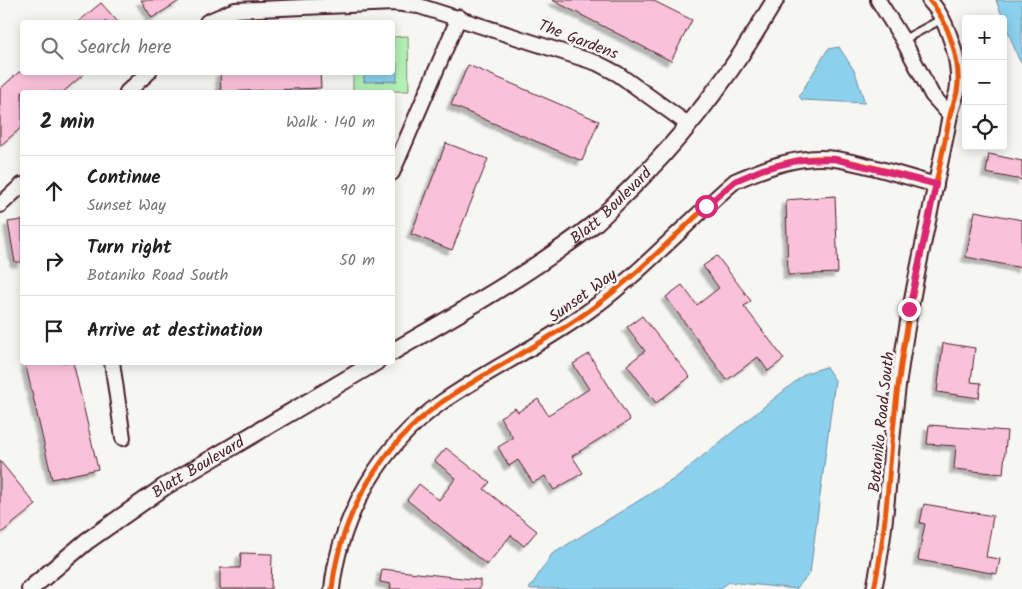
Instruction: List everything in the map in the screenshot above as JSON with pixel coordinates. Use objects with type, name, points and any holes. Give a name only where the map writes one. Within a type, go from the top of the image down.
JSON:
[{"type":"street","name":"Blatt Boulevard","points":[[395,350],[519,278],[595,223],[650,170],[689,125],[755,35],[775,0]]},
{"type":"street","points":[[878,0],[904,40],[932,95],[950,115]]},
{"type":"street","name":"Botaniko Road South","points":[[874,589],[880,562],[896,403],[909,309],[950,115],[957,91],[957,69],[950,33],[929,0]]},
{"type":"street","name":"The Gardens","points":[[212,20],[236,10],[394,3],[420,6],[597,63],[618,74],[689,125]]},
{"type":"street","points":[[395,167],[459,17]]},
{"type":"street","points":[[129,90],[146,75]]},
{"type":"street","name":"Sunset Way","points":[[332,589],[334,570],[343,537],[358,499],[393,447],[413,426],[442,402],[593,308],[735,181],[763,169],[801,160],[834,159],[936,184]]},
{"type":"street","points":[[0,205],[20,187]]},
{"type":"street","points":[[112,365],[124,438]]},
{"type":"street","name":"Blatt Boulevard","points":[[30,589],[87,541],[164,487],[371,365]]},
{"type":"lane","points":[[904,40],[942,19]]},
{"type":"green space","points":[[408,36],[409,91],[353,90],[353,75],[395,75],[395,37]]},
{"type":"water","points":[[996,0],[1022,0],[1022,64],[1007,29],[1007,15],[1002,15]]},
{"type":"water","points":[[839,47],[855,72],[865,103],[802,100],[799,96],[828,49]]},
{"type":"water","points":[[395,63],[397,63],[397,81],[364,82],[364,75],[395,75]]},
{"type":"water","points":[[826,367],[835,380],[810,573],[796,589],[729,582],[720,589],[529,589],[552,554],[674,479],[806,373]]},
{"type":"building","points":[[141,0],[181,0],[152,18]]},
{"type":"building","points":[[552,0],[652,0],[692,20],[671,61]]},
{"type":"building","points":[[101,3],[116,20],[80,20]]},
{"type":"building","points":[[468,65],[599,121],[582,161],[451,105]]},
{"type":"building","points":[[19,72],[20,75],[83,75],[65,90],[20,90],[20,129],[0,146],[0,89]]},
{"type":"building","points":[[220,75],[320,75],[321,88],[221,90]]},
{"type":"building","points":[[446,143],[488,159],[452,250],[411,234]]},
{"type":"building","points":[[989,154],[1022,161],[1022,180],[986,173]]},
{"type":"building","points":[[835,196],[838,273],[788,275],[786,200]]},
{"type":"building","points":[[975,211],[1022,220],[1022,268],[966,257]]},
{"type":"building","points":[[20,220],[20,262],[15,262],[8,222]]},
{"type":"building","points":[[717,256],[751,301],[744,306],[784,359],[768,371],[758,357],[727,380],[666,297],[682,285],[697,305],[719,288],[703,266]]},
{"type":"building","points":[[642,316],[690,377],[656,403],[627,365],[645,351],[627,327]]},
{"type":"building","points":[[943,343],[975,348],[971,382],[981,383],[979,398],[937,392]]},
{"type":"building","points":[[589,354],[630,420],[572,456],[583,473],[554,490],[545,476],[533,483],[518,460],[509,466],[498,447],[513,438],[500,417],[515,408],[518,412],[538,399],[548,415],[589,389],[573,364]]},
{"type":"building","points":[[26,365],[74,365],[98,469],[52,479]]},
{"type":"building","points":[[929,425],[1007,431],[1003,474],[954,469],[956,446],[927,444]]},
{"type":"building","points":[[446,448],[490,482],[484,489],[537,531],[524,546],[511,535],[487,565],[407,500],[419,484],[439,500],[456,478],[435,461]]},
{"type":"building","points":[[0,461],[36,505],[0,534]]},
{"type":"building","points":[[924,504],[993,516],[986,557],[1000,559],[997,574],[918,560],[925,524],[920,523]]},
{"type":"building","points":[[241,553],[272,554],[271,589],[220,589],[220,568],[240,568]]},
{"type":"building","points":[[382,569],[480,580],[480,589],[390,589],[391,584],[380,582]]},
{"type":"cycle path","points":[[874,589],[883,537],[896,405],[904,346],[950,115],[957,92],[957,69],[952,43],[942,19],[929,0]]},
{"type":"cycle path","points":[[332,589],[344,535],[354,509],[382,461],[400,439],[420,419],[442,402],[557,332],[594,307],[648,262],[735,181],[784,163],[809,158],[822,158],[886,170],[936,185]]},
{"type":"route","points":[[706,206],[735,181],[763,169],[801,160],[834,159],[936,184],[909,309]]}]
